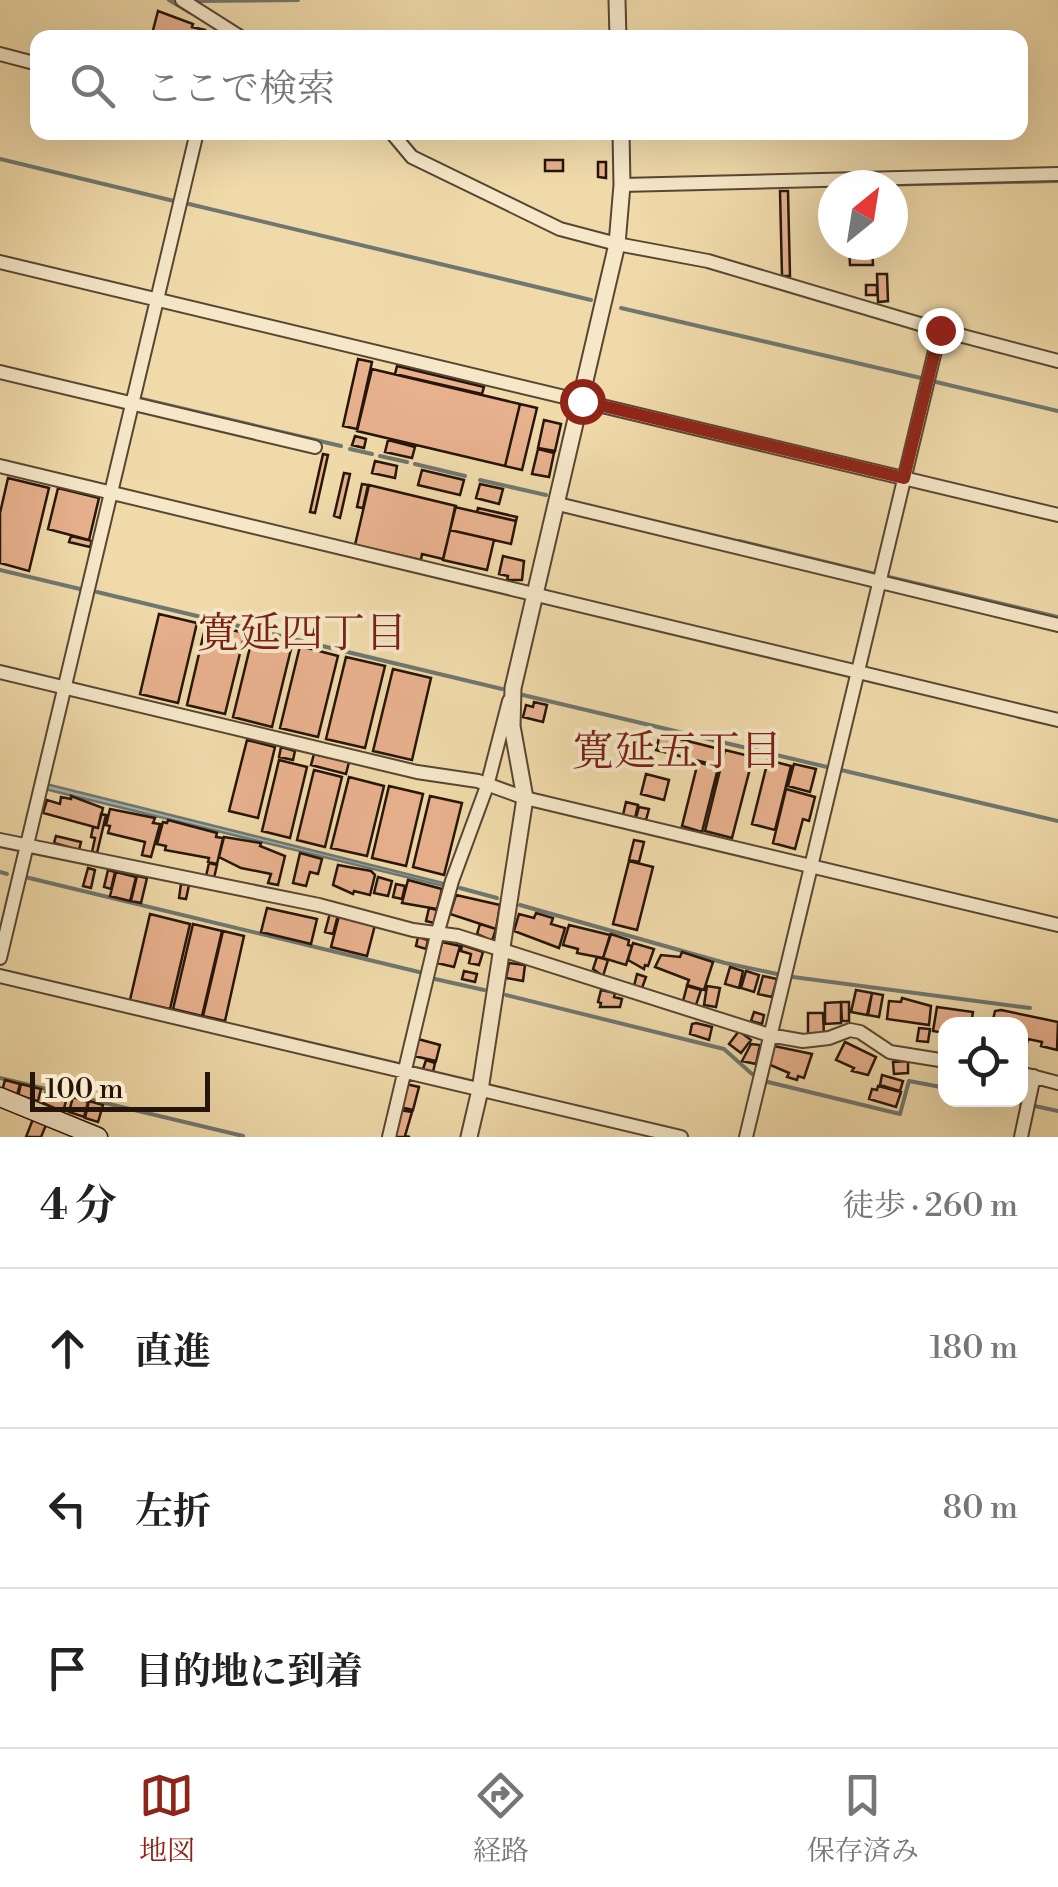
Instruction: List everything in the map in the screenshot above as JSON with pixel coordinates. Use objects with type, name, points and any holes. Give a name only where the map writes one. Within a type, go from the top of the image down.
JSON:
[{"type":"main road","points":[[0,1097],[98,1137]]},
{"type":"street","points":[[182,0],[219,30]]},
{"type":"street","points":[[617,0],[618,30]]},
{"type":"street","points":[[0,54],[30,62]]},
{"type":"street","points":[[0,958],[195,140]]},
{"type":"street","points":[[398,140],[412,157],[560,229],[708,260],[1058,361]]},
{"type":"street","points":[[389,1137],[452,881],[487,786],[513,688],[582,401],[617,244],[621,140]]},
{"type":"street","points":[[622,184],[1058,174]]},
{"type":"street","points":[[0,262],[1058,515]]},
{"type":"street","points":[[746,1137],[940,330]]},
{"type":"street","points":[[0,372],[315,446]]},
{"type":"street","points":[[0,466],[1058,720]]},
{"type":"street","points":[[558,504],[1058,625]]},
{"type":"street","points":[[0,672],[417,772],[478,781],[524,798],[1058,925]]},
{"type":"street","points":[[469,1137],[480,1090],[524,798],[512,726],[513,688]]},
{"type":"street","points":[[0,840],[318,905],[437,936],[458,936],[769,1035],[804,1042],[850,1030],[860,1032],[890,1052],[938,1060]]},
{"type":"street","points":[[0,976],[681,1137]]},
{"type":"street","points":[[1028,1074],[1058,1083]]},
{"type":"street","points":[[1021,1137],[1024,1107]]},
{"type":"water","points":[[46,784],[443,883],[443,886],[45,789]]},
{"type":"building","points":[[158,11],[205,30],[153,30]]},
{"type":"building","points":[[545,160],[563,160],[563,171],[545,171]]},
{"type":"building","points":[[598,162],[606,162],[606,178],[598,177]]},
{"type":"building","points":[[780,191],[788,191],[790,276],[782,276]]},
{"type":"building","points":[[850,260],[873,260],[873,265],[850,265]]},
{"type":"building","points":[[877,274],[887,274],[888,301],[878,302]]},
{"type":"building","points":[[866,285],[877,285],[877,295],[866,295]]},
{"type":"building","points":[[358,359],[372,362],[357,429],[343,426]]},
{"type":"building","points":[[397,366],[484,387],[482,394],[395,374]]},
{"type":"building","points":[[372,369],[520,404],[505,466],[357,431]]},
{"type":"building","points":[[520,404],[537,408],[522,470],[505,466]]},
{"type":"building","points":[[544,420],[561,424],[555,451],[538,448]]},
{"type":"building","points":[[355,436],[366,439],[364,448],[352,445]]},
{"type":"building","points":[[388,440],[415,447],[412,458],[385,452]]},
{"type":"building","points":[[538,449],[554,453],[549,477],[532,474]]},
{"type":"building","points":[[323,454],[328,455],[315,513],[310,512]]},
{"type":"building","points":[[375,461],[397,466],[395,478],[372,473]]},
{"type":"building","points":[[422,470],[464,480],[460,495],[418,485]]},
{"type":"building","points":[[344,473],[350,474],[340,518],[334,516]]},
{"type":"building","points":[[8,478],[49,488],[29,571],[0,563],[0,513]]},
{"type":"building","points":[[362,484],[368,485],[363,508],[357,507]]},
{"type":"building","points":[[480,484],[503,489],[499,504],[476,498]]},
{"type":"building","points":[[369,485],[456,506],[443,559],[422,554],[421,560],[355,545]]},
{"type":"building","points":[[58,488],[99,498],[89,540],[48,529]]},
{"type":"building","points":[[455,507],[516,521],[511,544],[450,530]]},
{"type":"building","points":[[478,508],[517,517],[516,521],[477,512]]},
{"type":"building","points":[[450,530],[494,540],[487,570],[443,560]]},
{"type":"building","points":[[71,536],[92,541],[90,547],[69,542]]},
{"type":"building","points":[[503,556],[524,561],[522,580],[507,580],[508,576],[499,574]]},
{"type":"building","points":[[159,614],[197,623],[178,703],[140,694]]},
{"type":"building","points":[[206,624],[245,633],[225,714],[187,705]]},
{"type":"building","points":[[253,635],[292,645],[272,727],[233,717]]},
{"type":"building","points":[[300,646],[338,656],[318,737],[280,728]]},
{"type":"building","points":[[346,657],[385,666],[365,748],[326,739]]},
{"type":"building","points":[[393,669],[431,678],[412,760],[373,751]]},
{"type":"building","points":[[534,702],[547,705],[543,722],[523,717],[526,705],[533,707]]},
{"type":"building","points":[[660,734],[723,750],[719,766],[656,750]]},
{"type":"building","points":[[247,740],[275,747],[258,818],[229,811]]},
{"type":"building","points":[[281,747],[295,751],[293,760],[279,757]]},
{"type":"building","points":[[725,750],[753,757],[732,838],[705,831]]},
{"type":"building","points":[[314,754],[349,762],[346,774],[311,765]]},
{"type":"building","points":[[279,760],[307,767],[290,838],[262,831]]},
{"type":"building","points":[[768,760],[791,766],[775,830],[752,824]]},
{"type":"building","points":[[698,762],[718,768],[702,832],[682,826]]},
{"type":"building","points":[[794,764],[816,769],[810,792],[788,786]]},
{"type":"building","points":[[314,770],[342,777],[325,847],[297,840]]},
{"type":"building","points":[[646,774],[669,780],[664,800],[641,794]]},
{"type":"building","points":[[349,777],[384,786],[367,856],[331,848]]},
{"type":"building","points":[[389,786],[423,794],[406,866],[372,858]]},
{"type":"building","points":[[786,789],[815,797],[809,821],[803,819],[795,849],[773,843]]},
{"type":"building","points":[[71,796],[103,808],[98,828],[43,813],[47,800],[60,804],[61,797]]},
{"type":"building","points":[[430,796],[462,803],[444,875],[413,867]]},
{"type":"building","points":[[626,802],[638,805],[635,818],[623,815]]},
{"type":"building","points":[[639,807],[649,809],[646,820],[636,818]]},
{"type":"building","points":[[110,809],[155,818],[153,823],[160,824],[151,857],[142,855],[145,842],[108,833]]},
{"type":"building","points":[[101,814],[106,815],[97,853],[92,852],[95,838],[91,837]]},
{"type":"building","points":[[168,820],[223,838],[217,864],[208,862],[209,858],[165,850],[166,846],[157,844],[163,822]]},
{"type":"building","points":[[56,836],[81,842],[79,850],[54,843]]},
{"type":"building","points":[[224,837],[261,843],[260,846],[285,856],[278,885],[268,883],[271,874],[241,868],[219,857]]},
{"type":"building","points":[[634,840],[644,842],[639,862],[629,860]]},
{"type":"building","points":[[300,853],[322,859],[318,874],[310,872],[306,886],[293,883]]},
{"type":"building","points":[[629,861],[653,867],[637,930],[613,924]]},
{"type":"building","points":[[209,863],[217,865],[214,878],[206,876]]},
{"type":"building","points":[[338,865],[371,871],[375,875],[370,895],[354,891],[353,894],[333,885]]},
{"type":"building","points":[[88,868],[95,870],[91,888],[83,886]]},
{"type":"building","points":[[108,870],[115,872],[111,889],[104,887]]},
{"type":"building","points":[[116,872],[136,877],[130,901],[110,896]]},
{"type":"building","points":[[137,876],[147,878],[141,903],[131,901]]},
{"type":"building","points":[[378,877],[392,881],[388,896],[374,893]]},
{"type":"building","points":[[408,880],[442,889],[437,909],[402,903]]},
{"type":"building","points":[[181,884],[189,885],[186,899],[179,898]]},
{"type":"building","points":[[396,884],[405,886],[402,899],[393,897]]},
{"type":"building","points":[[456,895],[500,905],[496,929],[450,914]]},
{"type":"building","points":[[267,908],[317,919],[311,944],[261,932]]},
{"type":"building","points":[[429,908],[437,910],[434,923],[426,921]]},
{"type":"building","points":[[330,913],[338,915],[333,934],[325,932]]},
{"type":"building","points":[[536,913],[553,918],[551,924],[565,928],[559,948],[514,931],[519,914],[534,918]]},
{"type":"building","points":[[150,914],[190,924],[170,1009],[130,1000]]},
{"type":"building","points":[[339,916],[375,925],[367,956],[331,947]]},
{"type":"building","points":[[193,924],[222,931],[202,1016],[173,1009]]},
{"type":"building","points":[[480,924],[496,929],[492,941],[477,934]]},
{"type":"building","points":[[569,925],[610,935],[603,958],[577,953],[578,949],[563,945]]},
{"type":"building","points":[[223,931],[244,936],[225,1021],[203,1016]]},
{"type":"building","points":[[611,934],[629,940],[628,945],[632,946],[626,965],[603,958]]},
{"type":"building","points":[[418,937],[428,940],[426,949],[416,946]]},
{"type":"building","points":[[442,942],[460,946],[454,967],[437,963]]},
{"type":"building","points":[[633,943],[654,949],[644,969],[628,960]]},
{"type":"building","points":[[462,945],[483,952],[479,965],[469,963],[471,954],[461,951]]},
{"type":"building","points":[[682,952],[713,962],[704,990],[655,967],[661,955],[680,957]]},
{"type":"building","points":[[597,957],[608,960],[603,976],[593,969]]},
{"type":"building","points":[[509,963],[525,965],[523,981],[506,978]]},
{"type":"building","points":[[730,967],[743,971],[739,988],[725,984]]},
{"type":"building","points":[[464,971],[477,974],[475,982],[462,979]]},
{"type":"building","points":[[746,971],[759,975],[754,992],[741,988]]},
{"type":"building","points":[[637,974],[646,977],[642,988],[634,986]]},
{"type":"building","points":[[763,976],[777,979],[772,997],[758,994]]},
{"type":"building","points":[[687,986],[701,990],[696,1005],[683,1001]]},
{"type":"building","points":[[707,986],[720,988],[716,1007],[704,1005]]},
{"type":"building","points":[[601,990],[622,999],[620,1007],[600,1007]]},
{"type":"building","points":[[856,990],[872,993],[867,1015],[851,1012]]},
{"type":"building","points":[[872,993],[883,995],[879,1017],[868,1015]]},
{"type":"building","points":[[902,998],[931,1006],[929,1025],[887,1019],[889,1001],[901,1002]]},
{"type":"building","points":[[841,1002],[849,1002],[849,1021],[842,1021]]},
{"type":"building","points":[[841,1002],[841,1023],[825,1024],[825,1003]]},
{"type":"building","points":[[937,1007],[973,1012],[972,1017],[938,1017],[938,1032],[933,1031]]},
{"type":"building","points":[[995,1011],[1058,1022],[1057,1050],[1028,1039],[1028,1017],[994,1017]]},
{"type":"building","points":[[754,1012],[764,1015],[762,1024],[751,1021]]},
{"type":"building","points":[[808,1013],[823,1013],[824,1035],[808,1035]]},
{"type":"building","points":[[692,1024],[712,1027],[709,1040],[690,1034]]},
{"type":"building","points":[[919,1028],[930,1029],[928,1042],[917,1041]]},
{"type":"building","points":[[739,1031],[751,1040],[741,1053],[729,1044]]},
{"type":"building","points":[[418,1039],[440,1045],[436,1061],[414,1056]]},
{"type":"building","points":[[845,1042],[876,1057],[868,1075],[852,1071],[854,1068],[836,1060]]},
{"type":"building","points":[[751,1044],[760,1045],[756,1064],[742,1061]]},
{"type":"building","points":[[774,1046],[812,1054],[804,1078],[787,1077],[789,1073],[768,1064]]},
{"type":"building","points":[[426,1060],[435,1063],[433,1072],[423,1069]]},
{"type":"building","points":[[908,1061],[908,1073],[894,1074],[893,1062]]},
{"type":"building","points":[[882,1075],[903,1081],[900,1091],[880,1085]]},
{"type":"building","points":[[5,1080],[20,1084],[17,1095],[2,1091]]},
{"type":"building","points":[[21,1084],[41,1089],[38,1101],[18,1096]]},
{"type":"building","points":[[406,1084],[419,1087],[413,1110],[400,1107]]},
{"type":"building","points":[[878,1086],[901,1092],[896,1107],[869,1099],[872,1089],[877,1090]]},
{"type":"building","points":[[46,1091],[67,1097],[63,1112],[43,1103]]},
{"type":"building","points":[[73,1097],[88,1102],[84,1117],[69,1112]]},
{"type":"building","points":[[89,1101],[103,1105],[98,1122],[85,1118]]},
{"type":"building","points":[[400,1110],[412,1112],[405,1136],[410,1137],[393,1137]]},
{"type":"building","points":[[33,1119],[46,1125],[41,1137],[26,1137]]},
{"type":"waterway","points":[[169,0],[191,13]]},
{"type":"waterway","points":[[194,1],[298,0]]},
{"type":"waterway","points":[[0,159],[174,201]]},
{"type":"waterway","points":[[908,184],[1058,181]]},
{"type":"waterway","points":[[189,204],[591,300]]},
{"type":"waterway","points":[[621,308],[921,378]]},
{"type":"waterway","points":[[936,382],[1058,411]]},
{"type":"waterway","points":[[142,399],[341,446]]},
{"type":"waterway","points":[[350,449],[372,454]]},
{"type":"waterway","points":[[380,456],[407,462]]},
{"type":"waterway","points":[[415,464],[465,476]]},
{"type":"waterway","points":[[480,480],[546,495]]},
{"type":"waterway","points":[[739,541],[875,574]]},
{"type":"waterway","points":[[0,570],[80,589]]},
{"type":"waterway","points":[[889,577],[1058,617]]},
{"type":"waterway","points":[[97,592],[502,689]]},
{"type":"waterway","points":[[523,695],[827,767]]},
{"type":"waterway","points":[[841,770],[1058,821]]},
{"type":"waterway","points":[[0,872],[7,874]]},
{"type":"waterway","points":[[25,877],[419,972]]},
{"type":"waterway","points":[[460,888],[497,898]]},
{"type":"waterway","points":[[520,905],[777,974]]},
{"type":"waterway","points":[[793,977],[1030,1008]]},
{"type":"waterway","points":[[435,979],[484,990]]},
{"type":"waterway","points":[[506,995],[724,1049],[752,1074]]},
{"type":"waterway","points":[[0,1078],[243,1136]]},
{"type":"waterway","points":[[768,1082],[900,1114],[909,1081],[938,1086]]},
{"type":"waterway","points":[[1030,1105],[1058,1111]]},
{"type":"district","name":"寛延四丁目","points":[[302,634]]},
{"type":"district","name":"寛延五丁目","points":[[677,752]]},
{"type":"route","points":[[582,401],[904,478],[940,330]]}]
